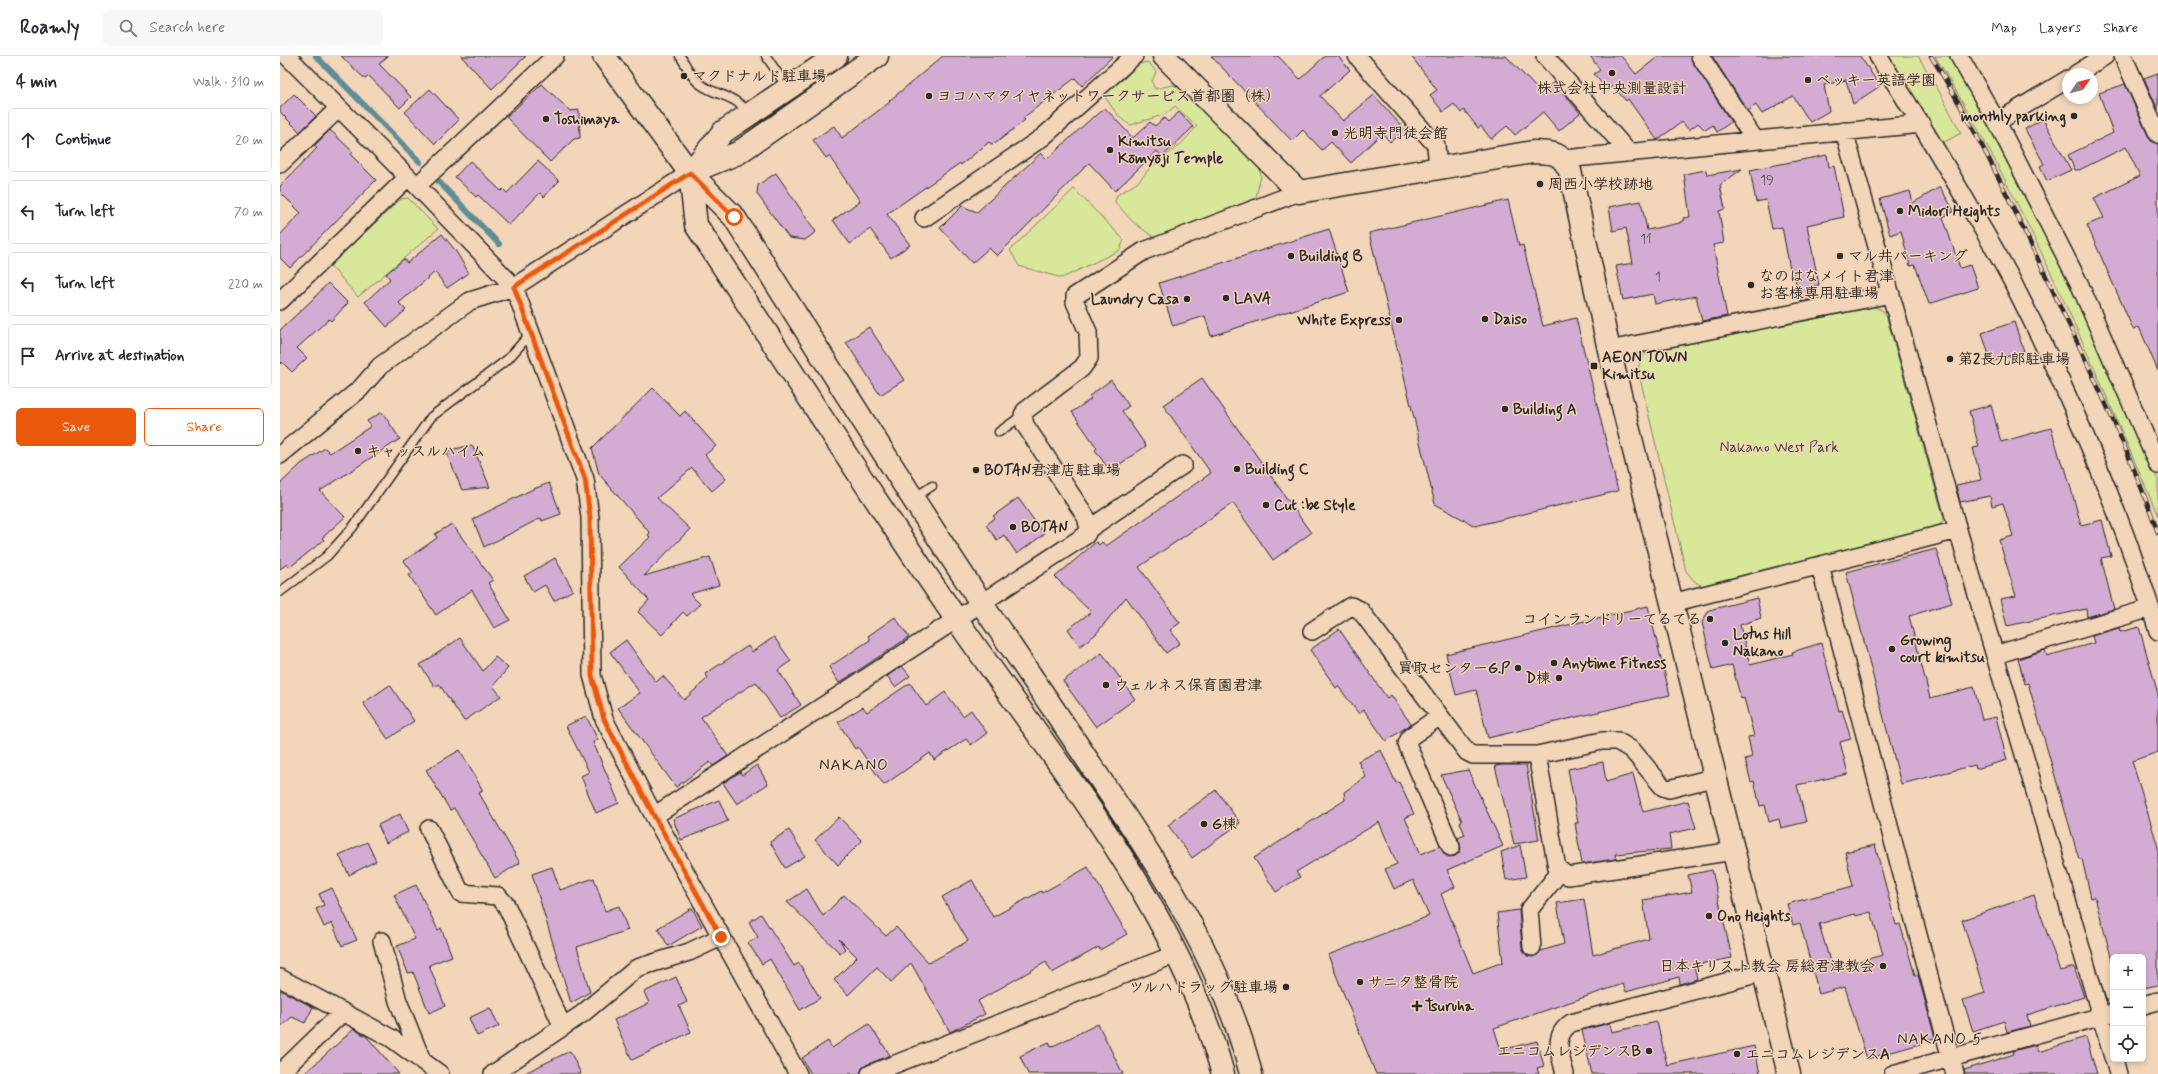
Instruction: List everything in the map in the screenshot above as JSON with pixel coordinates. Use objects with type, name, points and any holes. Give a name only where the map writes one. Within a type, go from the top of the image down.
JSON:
[{"type":"street","points":[[287,56],[514,287],[585,479],[590,517],[592,676],[604,719],[654,816],[798,1074]]},
{"type":"street","points":[[280,301],[555,56]]},
{"type":"street","points":[[604,56],[690,173],[734,217],[982,602],[1137,833],[1185,912],[1225,994],[1251,1074]]},
{"type":"street","points":[[836,56],[723,132],[690,173],[696,225],[956,619],[1116,847],[1176,954],[1198,1004],[1223,1074]]},
{"type":"street","points":[[280,455],[340,407],[360,389],[380,366],[470,301],[514,287],[690,173],[738,153],[877,56]]},
{"type":"street","points":[[924,218],[1043,137],[1134,56]]},
{"type":"street","points":[[1164,56],[1299,192]]},
{"type":"street","points":[[1357,56],[1436,145],[1438,169]]},
{"type":"street","points":[[1546,56],[1629,152]]},
{"type":"street","points":[[1700,56],[1755,140]]},
{"type":"street","points":[[1878,56],[1922,124],[2016,288],[2060,380],[2107,488],[2158,631]]},
{"type":"street","points":[[1959,56],[1997,122],[2079,283],[2158,465]]},
{"type":"street","points":[[2086,68],[2105,56]]},
{"type":"street","points":[[2123,56],[2158,134]]},
{"type":"street","points":[[1997,122],[2062,83]]},
{"type":"street","points":[[280,164],[338,109]]},
{"type":"street","points":[[1089,529],[1086,518],[1025,424],[1023,415],[1025,411],[1082,368],[1089,358],[1088,332],[1075,302],[1075,296],[1080,291],[1144,251],[1299,192],[1533,152],[1552,153],[1564,159],[1922,124]]},
{"type":"street","points":[[1844,131],[1995,655],[2107,1015],[2110,1036]]},
{"type":"street","points":[[1564,159],[1570,171],[1609,350],[1789,1074]]},
{"type":"street","points":[[1609,350],[1891,294]]},
{"type":"street","points":[[654,816],[1086,535],[1089,529],[1183,465]]},
{"type":"street","points":[[1672,602],[1820,566],[1958,530]]},
{"type":"street","points":[[1820,566],[1953,1066]]},
{"type":"street","points":[[1312,631],[1351,606],[1354,606],[1360,610],[1467,752],[1473,755],[1537,755],[1602,741],[1617,741],[1632,750],[1663,788],[1669,789],[1716,777]]},
{"type":"street","points":[[1995,655],[2151,608]]},
{"type":"street","points":[[1440,716],[1410,737],[1407,744],[1451,847]]},
{"type":"street","points":[[1537,755],[1557,868],[1560,872],[1568,876],[1734,851]]},
{"type":"street","points":[[429,829],[461,893],[498,896],[506,905],[563,1027]]},
{"type":"street","points":[[1532,947],[1529,910],[1560,872]]},
{"type":"street","points":[[493,1074],[563,1027],[637,968],[689,952],[721,937]]},
{"type":"street","points":[[382,941],[398,1001],[421,1059]]},
{"type":"street","points":[[870,1074],[1176,954]]},
{"type":"street","points":[[1565,1074],[1558,1040],[1560,1033],[1571,1023],[1764,972]]},
{"type":"street","points":[[280,978],[391,1038],[440,1074]]},
{"type":"street","points":[[2146,1004],[2158,1001]]},
{"type":"street","points":[[280,1073],[343,1012]]},
{"type":"street","points":[[1893,1074],[1953,1066],[2107,1015]]},
{"type":"street","points":[[2114,1062],[2118,1074]]},
{"type":"lane","points":[[680,56],[695,80],[702,86],[740,102],[749,114]]},
{"type":"lane","points":[[766,56],[788,88]]},
{"type":"lane","points":[[280,592],[327,556],[353,527],[431,417],[508,359],[531,333]]},
{"type":"lane","points":[[999,432],[1023,415]]},
{"type":"lane","points":[[914,498],[932,486]]},
{"type":"green space","points":[[1887,56],[1918,56],[1939,91],[1961,133],[1943,143]]},
{"type":"green space","points":[[1935,56],[1949,56],[1995,137],[2078,299],[2158,480],[2158,516],[2082,340],[2027,224],[1968,111]]},
{"type":"green space","points":[[1148,62],[1156,71],[1152,82],[1155,89],[1172,85],[1185,88],[1258,163],[1261,176],[1254,205],[1156,239],[1132,221],[1115,202],[1117,195],[1137,183],[1150,168],[1182,143],[1197,126],[1175,106],[1166,114],[1130,125],[1116,112],[1104,96],[1112,86],[1125,78],[1137,64]]},
{"type":"green space","points":[[1074,189],[1124,240],[1120,250],[1062,278],[1019,266],[1010,250]]},
{"type":"green space","points":[[408,198],[438,229],[358,297],[330,265],[401,199]]},
{"type":"green space","name":"Nakano West Park","points":[[1874,307],[1882,310],[1886,315],[1944,519],[1937,528],[1705,587],[1695,582],[1686,571],[1639,374],[1639,364],[1641,359],[1647,352]]},
{"type":"building","points":[[341,56],[388,56],[379,64],[411,97],[400,108],[369,76],[365,79]]},
{"type":"building","points":[[461,56],[526,56],[492,89]]},
{"type":"building","points":[[943,56],[1113,56],[1082,86],[1075,78],[1023,118],[1025,120],[996,143],[991,144],[989,142],[961,165],[960,163],[887,214],[910,245],[891,258],[870,229],[850,244],[833,220],[860,201],[829,156],[826,158],[813,140],[834,126],[842,138],[890,102],[889,101]]},
{"type":"building","points":[[1211,56],[1278,56],[1300,79],[1325,56],[1338,56],[1350,70],[1320,96],[1343,121],[1374,95],[1405,130],[1390,142],[1382,133],[1351,163],[1331,142],[1322,150],[1303,130],[1292,141]]},
{"type":"building","points":[[1411,56],[1506,56],[1541,93],[1554,82],[1580,113],[1559,131],[1543,112],[1515,135],[1507,126],[1491,139],[1481,126],[1478,128],[1464,110],[1461,113],[1454,104],[1443,112],[1430,95],[1437,90]]},
{"type":"building","points":[[1590,56],[1621,56],[1636,74],[1659,56],[1690,56],[1731,122],[1717,132],[1713,125],[1705,130],[1698,123],[1689,130],[1682,122],[1657,140],[1628,99],[1626,101],[1613,86],[1608,91],[1594,74],[1600,70]]},
{"type":"building","points":[[1712,56],[1860,56],[1880,86],[1853,104],[1846,80],[1824,85],[1829,111],[1810,122],[1793,96],[1762,114],[1756,105],[1748,111]]},
{"type":"building","points":[[2158,73],[2158,110],[2144,78]]},
{"type":"building","points":[[542,84],[570,111],[579,110],[580,138],[574,139],[550,162],[506,117]]},
{"type":"building","points":[[2125,84],[2149,138],[2152,142],[2158,144],[2158,371],[2139,327],[2133,329],[2087,225],[2104,218],[2094,198],[2140,176],[2126,147],[2079,170],[2075,170],[2068,155],[2113,133],[2099,93]]},
{"type":"building","points":[[430,89],[459,120],[435,144],[405,112]]},
{"type":"building","points":[[294,94],[316,116],[300,132],[280,112],[280,108]]},
{"type":"building","points":[[1105,108],[1133,138],[1150,122],[1155,126],[1164,118],[1168,122],[1179,112],[1193,127],[1162,157],[1157,151],[1115,191],[1089,163],[997,256],[989,248],[972,263],[940,228],[962,206],[977,212],[1041,153],[1047,159],[1094,116],[1095,117]]},
{"type":"building","points":[[2043,119],[2071,170],[2047,181],[2040,166],[2044,164],[2025,129]]},
{"type":"building","points":[[330,130],[353,152],[351,155],[376,180],[290,268],[280,258],[280,235],[301,213],[280,192],[280,186],[317,148],[314,146]]},
{"type":"building","points":[[1827,155],[1829,167],[1834,166],[1844,217],[1807,225],[1819,285],[1814,286],[1816,298],[1801,302],[1792,268],[1790,269],[1782,227],[1772,229],[1766,200],[1756,202],[1750,170]]},
{"type":"building","points":[[470,161],[501,191],[503,189],[507,193],[538,161],[559,181],[544,197],[540,193],[509,225],[478,195],[476,197],[455,177]]},
{"type":"building","points":[[1742,169],[1720,185],[1725,209],[1719,211],[1724,243],[1713,245],[1727,316],[1702,321],[1696,296],[1655,304],[1653,294],[1623,300],[1616,266],[1633,263],[1626,228],[1613,231],[1609,207],[1641,201],[1647,230],[1680,223],[1683,221],[1683,218],[1690,217],[1684,174],[1706,170],[1707,175]]},
{"type":"building","points":[[776,173],[816,232],[805,240],[789,238],[757,194],[758,185]]},
{"type":"building","points":[[1940,187],[1954,211],[1943,217],[1960,268],[1970,265],[1978,288],[1929,304],[1915,265],[1910,266],[1901,231],[1890,235],[1880,199],[1910,191],[1913,203]]},
{"type":"building","name":"Building A","points":[[1508,200],[1519,246],[1523,245],[1543,326],[1576,318],[1618,491],[1475,526],[1435,504],[1369,233]]},
{"type":"building","name":"Building B","points":[[1329,229],[1349,292],[1211,336],[1205,316],[1173,326],[1159,283]]},
{"type":"building","points":[[442,234],[455,250],[469,273],[447,288],[435,272],[399,303],[406,310],[387,327],[365,302],[390,279],[386,274],[404,259],[407,263]]},
{"type":"building","points":[[328,283],[348,303],[331,321],[329,319],[297,348],[307,358],[292,372],[282,362],[280,364],[280,330]]},
{"type":"building","points":[[2014,322],[2024,351],[1991,362],[1982,333]]},
{"type":"building","points":[[869,327],[904,380],[880,395],[846,342]]},
{"type":"building","points":[[1202,378],[1311,533],[1273,560],[1233,503],[1139,567],[1180,623],[1170,630],[1180,643],[1166,653],[1126,597],[1096,634],[1080,646],[1068,629],[1091,612],[1055,577],[1096,542],[1099,545],[1102,542],[1106,546],[1211,473],[1163,405]]},
{"type":"building","points":[[1111,380],[1129,406],[1122,411],[1146,446],[1110,471],[1095,450],[1097,448],[1072,412],[1091,399],[1089,396]]},
{"type":"building","points":[[653,388],[680,416],[685,411],[716,446],[705,455],[726,479],[712,491],[692,468],[657,498],[690,529],[644,576],[710,557],[719,585],[690,594],[700,604],[687,616],[683,612],[662,635],[638,612],[649,600],[619,567],[650,537],[648,535],[650,533],[599,474],[592,448]]},
{"type":"building","points":[[1991,405],[2001,442],[2051,428],[2063,468],[2065,467],[2081,525],[2102,520],[2111,556],[2101,558],[2114,609],[2087,617],[2086,609],[2007,626],[2000,599],[2016,596],[1999,540],[2013,536],[2003,503],[1992,506],[1990,496],[1960,502],[1956,485],[1981,480],[1973,448],[1979,447],[1969,411]]},
{"type":"building","points":[[382,412],[400,439],[320,491],[345,517],[322,538],[324,540],[290,567],[287,564],[280,569],[280,484],[301,464],[325,448],[330,453],[371,426],[367,421]]},
{"type":"building","points":[[472,445],[490,487],[462,490],[446,451]]},
{"type":"building","points":[[549,483],[561,514],[542,521],[541,518],[484,547],[473,519],[531,490]]},
{"type":"building","name":"BOTAN","points":[[1018,498],[1044,534],[1017,554],[1004,535],[997,540],[986,525],[995,518],[993,516]]},
{"type":"building","points":[[452,524],[493,580],[488,583],[510,620],[494,628],[472,590],[436,615],[409,575],[413,573],[404,561],[437,538],[435,534]]},
{"type":"building","name":"Growing court kimitsu","points":[[1936,549],[1952,603],[1909,616],[1930,698],[1974,687],[1982,720],[1996,717],[2007,760],[1976,769],[1975,765],[1901,784],[1846,572]]},
{"type":"building","points":[[555,558],[573,590],[554,601],[545,585],[533,592],[524,576]]},
{"type":"building","points":[[1757,598],[1761,618],[1740,625],[1750,665],[1793,654],[1792,652],[1821,643],[1839,711],[1842,710],[1851,739],[1840,742],[1848,774],[1797,785],[1806,822],[1781,828],[1779,819],[1769,822],[1765,805],[1760,806],[1754,781],[1751,782],[1745,759],[1752,757],[1748,737],[1754,736],[1744,698],[1741,699],[1732,665],[1713,670],[1702,622],[1709,610]]},
{"type":"building","name":"D棟","points":[[1648,606],[1670,695],[1488,738],[1476,690],[1456,695],[1446,654]]},
{"type":"building","points":[[895,617],[909,637],[839,683],[829,667],[870,640],[868,636]]},
{"type":"building","points":[[2139,627],[2158,694],[2158,752],[2132,761],[2158,847],[2158,985],[2146,987],[2146,954],[2110,954],[2095,897],[2091,898],[2082,859],[2079,859],[2028,683],[2025,684],[2018,659],[2045,650],[2047,656],[2094,643],[2092,636],[2119,628],[2120,632]]},
{"type":"building","points":[[1339,629],[1387,698],[1391,695],[1411,724],[1386,741],[1364,710],[1359,714],[1338,686],[1336,688],[1310,650]]},
{"type":"building","points":[[774,637],[791,661],[778,670],[801,705],[780,718],[756,682],[701,717],[728,756],[713,766],[710,762],[676,787],[618,708],[640,693],[610,652],[626,640],[656,682],[663,676],[684,700],[708,678],[705,674],[748,646],[752,652]]},
{"type":"building","points":[[460,638],[483,671],[495,657],[508,668],[493,686],[501,696],[464,721],[439,684],[435,687],[420,665]]},
{"type":"building","points":[[1102,653],[1135,699],[1096,727],[1063,681]]},
{"type":"building","points":[[902,666],[910,676],[895,687],[887,676]]},
{"type":"building","points":[[910,683],[926,706],[945,692],[963,716],[971,710],[987,733],[971,745],[966,739],[934,760],[930,753],[884,785],[858,747],[855,749],[838,722],[863,707],[867,712]]},
{"type":"building","points":[[390,685],[414,721],[388,739],[363,703]]},
{"type":"building","points":[[586,716],[598,740],[593,742],[619,803],[596,813],[581,776],[589,772],[566,726]]},
{"type":"building","points":[[460,750],[483,791],[479,793],[520,863],[495,878],[454,808],[450,810],[426,770]]},
{"type":"building","points":[[1381,750],[1396,783],[1399,782],[1414,814],[1405,818],[1421,854],[1440,846],[1445,855],[1449,857],[1455,856],[1459,853],[1461,848],[1458,838],[1465,835],[1460,822],[1462,821],[1441,775],[1468,770],[1503,846],[1447,870],[1455,887],[1441,894],[1473,973],[1503,962],[1497,913],[1519,910],[1522,948],[1527,956],[1533,957],[1541,951],[1564,944],[1557,903],[1584,899],[1593,955],[1649,939],[1643,900],[1692,892],[1688,875],[1712,870],[1732,958],[1694,965],[1697,979],[1680,984],[1679,977],[1626,992],[1623,984],[1494,1028],[1501,1050],[1537,1041],[1544,1066],[1537,1068],[1539,1074],[1376,1074],[1328,955],[1429,916],[1413,880],[1394,889],[1385,869],[1397,864],[1379,822],[1296,872],[1300,877],[1276,892],[1254,858],[1345,800],[1344,792],[1366,777],[1358,761]]},
{"type":"building","points":[[1603,762],[1606,782],[1633,774],[1643,812],[1688,801],[1696,828],[1669,834],[1671,849],[1615,854],[1616,859],[1582,864],[1575,823],[1578,823],[1568,769]]},
{"type":"building","points":[[757,765],[768,784],[737,804],[723,783],[740,772],[742,775]]},
{"type":"building","points":[[1526,765],[1539,840],[1514,844],[1495,766]]},
{"type":"building","name":"G棟","points":[[1216,790],[1240,823],[1192,858],[1168,825]]},
{"type":"building","points":[[719,800],[728,821],[681,840],[673,819]]},
{"type":"building","points":[[400,814],[408,832],[386,843],[378,825]]},
{"type":"building","points":[[839,817],[862,841],[838,865],[815,840]]},
{"type":"building","points":[[789,830],[805,856],[785,868],[770,842]]},
{"type":"building","points":[[367,842],[376,861],[349,875],[339,855]]},
{"type":"building","points":[[1520,845],[1526,877],[1506,880],[1501,852]]},
{"type":"building","points":[[1875,845],[1896,925],[1900,924],[1915,975],[1918,975],[1935,1038],[1920,1042],[1920,1044],[1867,1059],[1845,987],[1819,994],[1800,923],[1793,925],[1787,904],[1853,886],[1845,852]],"holes":[[[1871,912],[1883,955],[1832,968],[1819,924],[1855,914],[1856,916]]]},
{"type":"building","points":[[552,867],[560,890],[594,878],[605,911],[619,906],[628,930],[577,947],[590,992],[571,1003],[532,874]]},
{"type":"building","points":[[1088,867],[1127,934],[1100,950],[1099,947],[1052,973],[1046,962],[978,1001],[985,1014],[950,1032],[911,963],[891,982],[877,967],[848,995],[834,980],[857,957],[839,939],[845,949],[840,953],[787,902],[807,889],[823,916],[844,895],[886,936],[896,927],[929,963],[968,941],[942,897],[972,880],[993,917],[1041,891],[1042,893]]},
{"type":"building","points":[[416,885],[438,930],[441,928],[452,956],[429,965],[445,1006],[429,1013],[413,972],[408,973],[397,946],[415,939],[394,895]]},
{"type":"building","points":[[332,888],[357,940],[342,946],[332,923],[324,927],[316,909],[324,905],[319,894]]},
{"type":"building","points":[[2034,895],[2060,971],[2074,967],[2084,997],[2027,1015],[2030,1026],[2007,1032],[2004,1021],[1973,1031],[1963,1000],[1985,993],[1962,920]]},
{"type":"building","points":[[692,908],[702,926],[668,946],[658,928]]},
{"type":"building","points":[[761,914],[794,966],[799,963],[820,998],[800,1010],[770,959],[762,964],[748,943],[758,937],[749,922]]},
{"type":"building","points":[[676,977],[687,1002],[679,1006],[691,1032],[632,1060],[614,1020],[649,1003],[644,992]]},
{"type":"building","points":[[280,990],[313,1007],[305,1023],[292,1017],[280,1027]]},
{"type":"building","points":[[490,1008],[499,1026],[477,1036],[469,1018]]},
{"type":"building","points":[[1657,1022],[1667,1065],[1754,1046],[1760,1074],[1592,1074],[1582,1030],[1610,1023],[1612,1032]]},
{"type":"building","points":[[869,1024],[890,1055],[866,1065],[862,1068],[860,1074],[811,1074],[802,1058],[828,1041],[832,1048]]},
{"type":"building","points":[[1098,1024],[1123,1074],[1028,1074],[1020,1056],[1049,1042],[1051,1047]]},
{"type":"building","points":[[354,1029],[367,1037],[399,1074],[304,1074]]},
{"type":"building","points":[[2086,1037],[2097,1074],[1965,1074],[1964,1070],[2014,1054],[2013,1051],[2036,1045],[2038,1052]]},
{"type":"building","points":[[570,1051],[581,1074],[523,1074]]},
{"type":"waterway","points":[[316,56],[420,162]]},
{"type":"waterway","points":[[439,182],[499,244]]},
{"type":"railway","points":[[1931,56],[1980,141],[2081,349],[2135,471],[2158,533]]},
{"type":"place","name":"株式会社中央測量設計","points":[[1612,73]]},
{"type":"place","name":"マクドナルド駐車場","points":[[684,76]]},
{"type":"place","name":"ベッキー英語学園","points":[[1808,80]]},
{"type":"place","name":"ヨコハマタイヤネットワークサービス首都圏（株）","points":[[929,96]]},
{"type":"place","name":"monthly parking","points":[[2074,116]]},
{"type":"place","name":"Toshimaya","points":[[546,119]]},
{"type":"place","name":"光明寺門徒会館","points":[[1335,133]]},
{"type":"place","name":"Kimitsu Kōmyōji Temple","points":[[1110,150]]},
{"type":"place","name":"周西小学校跡地","points":[[1540,184]]},
{"type":"place","name":"Midori Heights","points":[[1900,211]]},
{"type":"place","name":"Building B","points":[[1291,256]]},
{"type":"place","name":"マル井パーキング","points":[[1840,256]]},
{"type":"place","name":"なのはなメイト君津 お客様専用駐車場","points":[[1751,285]]},
{"type":"place","name":"LAVA","points":[[1226,298]]},
{"type":"place","name":"Laundry Casa","points":[[1187,299]]},
{"type":"place","name":"Daiso","points":[[1485,319]]},
{"type":"place","name":"White Express","points":[[1399,320]]},
{"type":"place","name":"第2長九郎駐車場","points":[[1950,359]]},
{"type":"place","name":"AEON TOWN Kimitsu","points":[[1594,366]]},
{"type":"place","name":"Building A","points":[[1505,409]]},
{"type":"place","name":"キャッスルハイム","points":[[358,451]]},
{"type":"place","name":"Building C","points":[[1237,469]]},
{"type":"place","name":"BOTAN君津店駐車場","points":[[976,470]]},
{"type":"place","name":"Cut :be Style","points":[[1266,505]]},
{"type":"place","name":"BOTAN","points":[[1013,527]]},
{"type":"place","name":"コインランドリーてるてる","points":[[1710,619]]},
{"type":"place","name":"Lotus Hill Nakano","points":[[1725,643]]},
{"type":"place","name":"Growing court kimitsu","points":[[1892,649]]},
{"type":"place","name":"Anytime Fitness","points":[[1554,663]]},
{"type":"place","name":"買取センターG.P","points":[[1518,668]]},
{"type":"place","name":"D棟","points":[[1559,678]]},
{"type":"place","name":"ウェルネス保育園君津","points":[[1106,685]]},
{"type":"place","name":"G棟","points":[[1204,824]]},
{"type":"place","name":"Ono Heights","points":[[1709,916]]},
{"type":"place","name":"日本キリスト教会 房総君津教会","points":[[1883,966]]},
{"type":"place","name":"サニタ整骨院","points":[[1360,982]]},
{"type":"place","name":"ツルハドラッグ駐車場","points":[[1286,987]]},
{"type":"place","name":"Tsuruha","points":[[1417,1006]]},
{"type":"place","name":"エニコムレジデンスB","points":[[1649,1051]]},
{"type":"place","name":"エニコムレジデンスA","points":[[1737,1054]]},
{"type":"district","name":"NAKANO","points":[[854,764]]},
{"type":"district","name":"NAKANO 5","points":[[1940,1038]]},
{"type":"route","points":[[721,937],[654,816],[604,719],[592,676],[590,517],[585,479],[514,287],[690,173],[734,217]]}]
